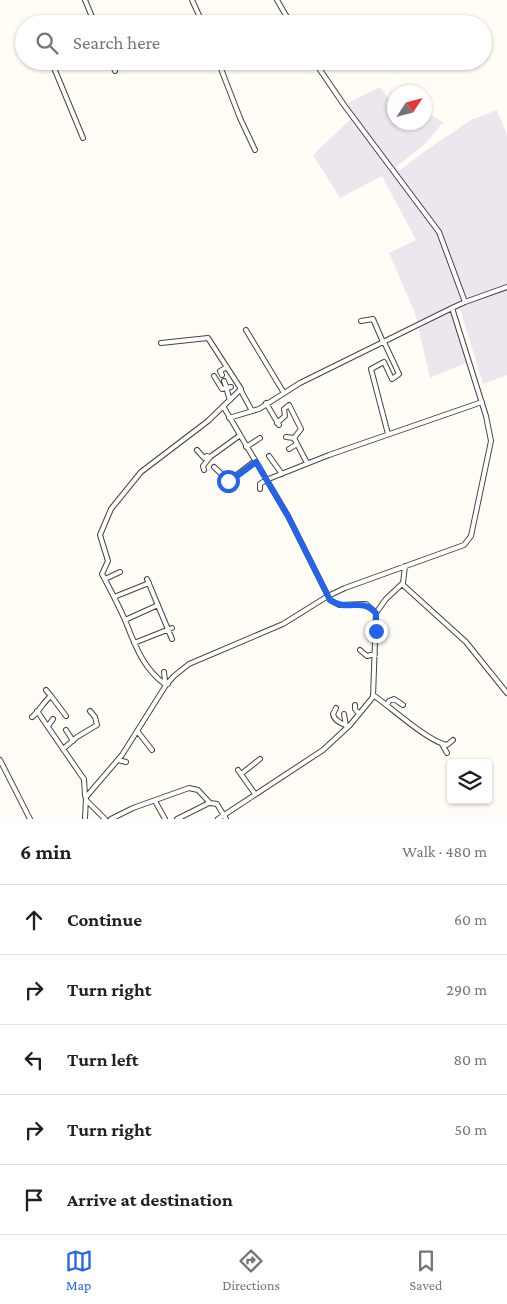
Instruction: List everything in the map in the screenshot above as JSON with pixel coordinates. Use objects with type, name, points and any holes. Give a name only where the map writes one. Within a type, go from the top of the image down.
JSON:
[{"type":"street","points":[[85,0],[91,15]]},
{"type":"street","points":[[192,0],[199,15]]},
{"type":"street","points":[[277,0],[286,15]]},
{"type":"street","points":[[55,70],[83,138]]},
{"type":"street","points":[[221,70],[255,150]]},
{"type":"street","points":[[320,70],[439,232],[465,302]]},
{"type":"street","points":[[229,418],[261,408],[284,393],[452,308],[507,287]]},
{"type":"street","points":[[85,819],[86,798],[118,760],[167,685],[189,664],[283,624],[328,596],[464,544],[471,536],[490,442],[486,416],[452,308]]},
{"type":"street","points":[[361,321],[373,319],[399,372],[398,376],[392,378],[384,362]]},
{"type":"street","points":[[246,330],[284,393]]},
{"type":"street","points":[[161,343],[208,338],[228,367],[240,390],[246,393],[252,411]]},
{"type":"street","points":[[388,434],[371,369],[392,358]]},
{"type":"street","points":[[222,374],[220,371],[228,367]]},
{"type":"street","points":[[214,376],[221,388],[228,388]]},
{"type":"street","points":[[224,380],[228,388],[230,400]]},
{"type":"street","points":[[167,685],[157,678],[140,656],[105,579],[102,572],[108,560],[100,535],[111,509],[141,472],[203,425],[240,390]]},
{"type":"street","points":[[260,489],[260,484],[266,480],[307,463],[482,402]]},
{"type":"street","points":[[266,403],[278,424],[286,416],[284,409],[289,405],[301,429],[294,438]]},
{"type":"street","points":[[222,406],[288,516],[330,600],[339,605],[366,604],[376,613]]},
{"type":"street","points":[[204,470],[203,466],[210,457],[239,436]]},
{"type":"street","points":[[286,437],[294,438]]},
{"type":"street","points":[[246,447],[260,438]]},
{"type":"street","points":[[294,438],[307,463]]},
{"type":"street","points":[[289,449],[297,444]]},
{"type":"street","points":[[198,450],[204,458],[210,457]]},
{"type":"street","points":[[269,456],[282,474]]},
{"type":"street","points":[[214,467],[229,481],[256,462]]},
{"type":"street","points":[[218,819],[225,817],[254,793],[323,750],[373,697],[376,613],[386,599],[402,584],[405,566]]},
{"type":"street","points":[[105,579],[120,572]]},
{"type":"street","points":[[114,597],[148,581],[170,629],[172,639]]},
{"type":"street","points":[[402,584],[466,642],[507,694]]},
{"type":"street","points":[[125,620],[158,605]]},
{"type":"street","points":[[134,643],[170,629]]},
{"type":"street","points":[[360,650],[367,656],[376,654]]},
{"type":"street","points":[[164,672],[167,685]]},
{"type":"street","points":[[46,690],[66,716]]},
{"type":"street","points":[[373,695],[416,728],[442,744],[447,745],[453,740]]},
{"type":"street","points":[[32,717],[51,696]]},
{"type":"street","points":[[388,705],[394,699],[403,705]]},
{"type":"street","points":[[355,705],[358,714]]},
{"type":"street","points":[[336,708],[333,715],[336,720],[347,726]]},
{"type":"street","points":[[63,748],[97,725],[95,717],[90,711]]},
{"type":"street","points":[[37,712],[84,779],[84,796],[105,819]]},
{"type":"street","points":[[344,714],[347,726]]},
{"type":"street","points":[[48,726],[53,719]]},
{"type":"street","points":[[66,730],[73,741]]},
{"type":"street","points":[[138,732],[152,750]]},
{"type":"street","points":[[442,744],[447,753]]},
{"type":"street","points":[[254,793],[239,772],[260,759]]},
{"type":"street","points":[[0,760],[30,819]]},
{"type":"street","points":[[118,760],[126,762]]},
{"type":"street","points":[[246,782],[250,777]]},
{"type":"street","points":[[254,793],[258,787]]},
{"type":"street","points":[[111,819],[120,817],[133,808],[189,788],[196,788],[209,803]]},
{"type":"street","points":[[155,801],[165,819]]},
{"type":"street","points":[[177,819],[209,803],[216,804],[225,817]]},
{"type":"shaded area","points":[[380,87],[387,96],[387,130],[432,130],[432,116],[443,122],[427,142],[396,167],[399,171],[471,120],[497,110],[507,135],[507,375],[483,384],[460,309],[451,313],[466,363],[430,378],[415,313],[389,253],[416,240],[382,176],[340,198],[313,155],[354,116],[345,104]]},
{"type":"route","points":[[228,481],[256,462],[288,516],[330,600],[339,605],[366,604],[371,607],[376,613],[376,631]]}]
